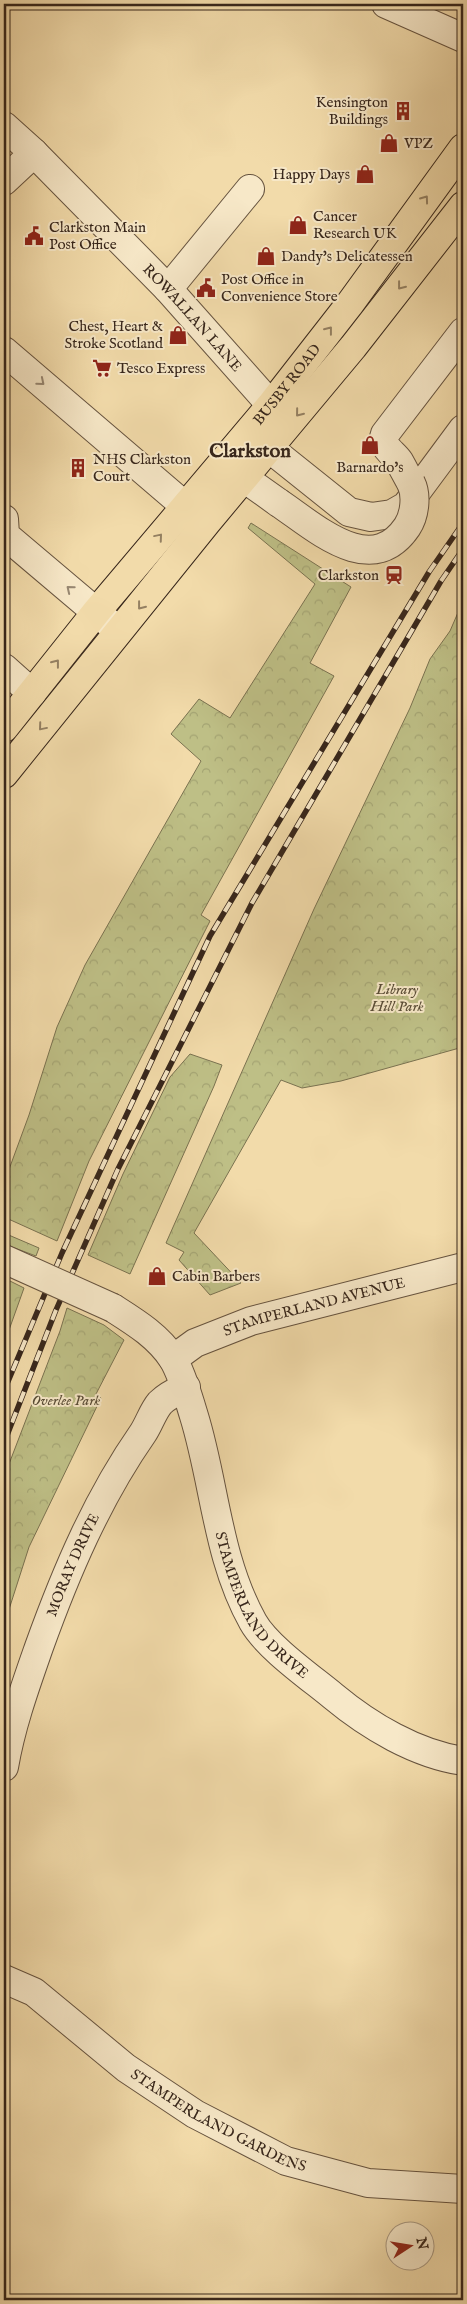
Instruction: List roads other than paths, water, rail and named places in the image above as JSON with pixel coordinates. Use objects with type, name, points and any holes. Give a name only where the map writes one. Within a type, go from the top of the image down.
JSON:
[{"type":"main road","name":"BUSBY ROAD","points":[[4,728],[97,611],[271,405],[349,305],[463,148]]},
{"type":"main road","name":"BUSBY ROAD","points":[[4,774],[353,347],[463,206]]},
{"type":"street","points":[[386,4],[463,38]]},
{"type":"street","name":"ROWALLAN LANE","points":[[4,126],[34,153],[168,289],[271,405]]},
{"type":"street","points":[[4,181],[34,153]]},
{"type":"street","points":[[168,289],[250,189]]},
{"type":"street","points":[[244,478],[340,544],[366,550],[382,547],[397,539],[410,522],[414,502],[410,483],[397,458],[386,447],[383,438],[463,332]]},
{"type":"street","points":[[4,351],[185,506]]},
{"type":"street","points":[[269,448],[349,512],[371,517],[392,514],[406,506],[463,428]]},
{"type":"street","points":[[4,519],[5,535],[120,632]]},
{"type":"street","points":[[4,668],[32,693]]},
{"type":"street","name":"STAMPERLAND DRIVE","points":[[4,1259],[113,1308],[144,1328],[172,1359],[186,1387],[200,1436],[224,1550],[238,1590],[258,1629],[299,1669],[364,1719],[391,1735],[424,1750],[463,1762]]},
{"type":"street","name":"STAMPERLAND AVENUE","points":[[172,1359],[195,1343],[251,1321],[463,1267]]},
{"type":"street","name":"MORAY DRIVE","points":[[4,1767],[9,1735],[28,1678],[55,1604],[88,1525],[120,1466],[160,1404],[172,1394],[186,1387]]},
{"type":"street","name":"STAMPERLAND GARDENS","points":[[4,1979],[34,1992],[126,2068],[194,2114],[286,2161],[368,2183],[463,2188]]},
{"type":"railway","points":[[4,1391],[62,1253],[210,936],[429,572],[463,523]]},
{"type":"railway","points":[[4,1443],[56,1310],[118,1169],[252,903],[441,581],[463,549]]},
{"type":"place","name":"Kensington Buildings","points":[[403,111]]},
{"type":"place","name":"VPZ","points":[[389,143]]},
{"type":"place","name":"Happy Days","points":[[365,174]]},
{"type":"place","name":"Cancer Research UK","points":[[298,225]]},
{"type":"place","name":"Clarkston Main Post Office","points":[[34,236]]},
{"type":"place","name":"Dandy's Delicatessen","points":[[266,256]]},
{"type":"place","name":"Post Office in Convenience Store","points":[[206,288]]},
{"type":"place","name":"Chest, Heart & Stroke Scotland","points":[[178,335]]},
{"type":"place","name":"Tesco Express","points":[[102,368]]},
{"type":"place","name":"Barnardo's","points":[[370,445]]},
{"type":"place","name":"NHS Clarkston Court","points":[[78,468]]},
{"type":"place","name":"Clarkston","points":[[394,575]]},
{"type":"place","name":"Cabin Barbers","points":[[157,1276]]},
{"type":"district","name":"Clarkston","points":[[250,450]]},
{"type":"park label","name":"Library Hill Park","points":[[397,998]]},
{"type":"park label","name":"Overlee Park","points":[[66,1400]]}]
